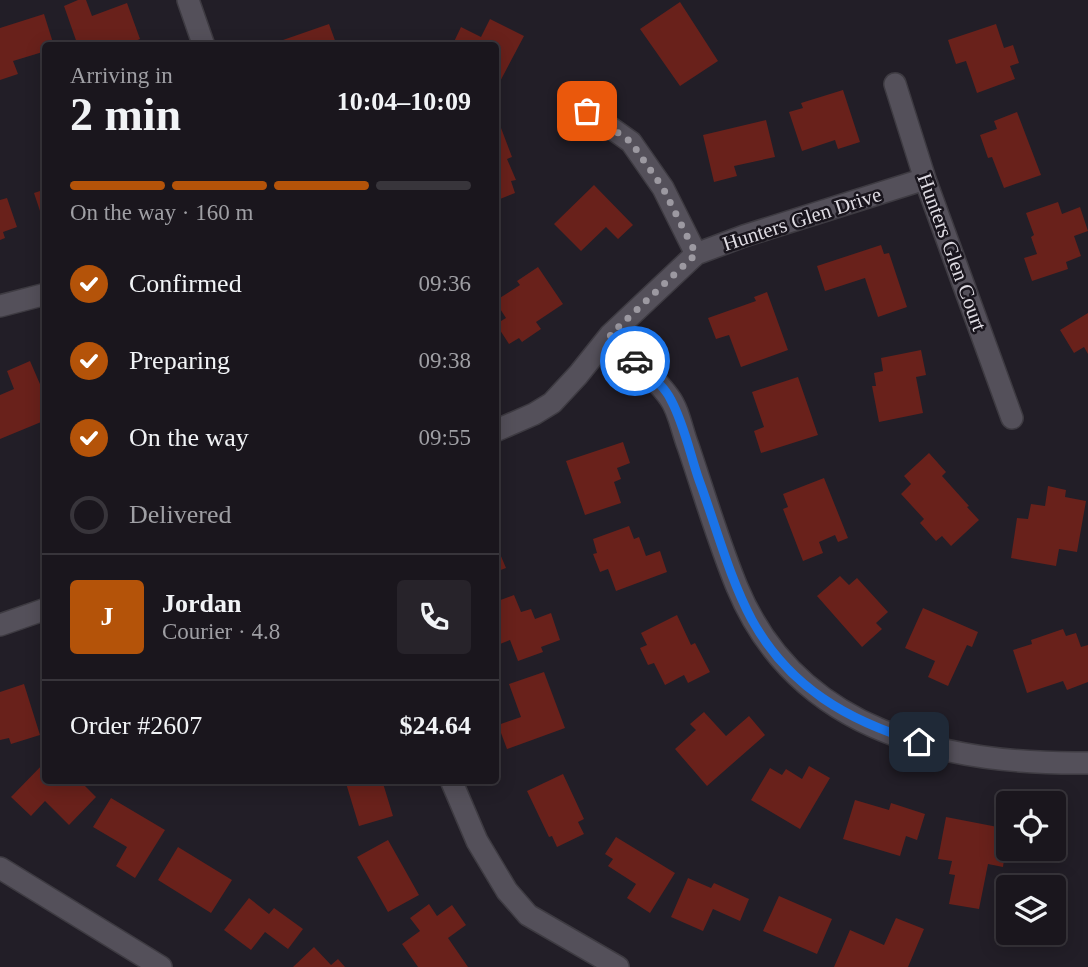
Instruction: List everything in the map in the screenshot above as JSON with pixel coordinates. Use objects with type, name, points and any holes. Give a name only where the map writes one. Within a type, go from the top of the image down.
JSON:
[{"type":"street","points":[[188,0],[203,42]]},
{"type":"street","name":"Hunters Glen Court","points":[[895,84],[925,179],[1012,418]]},
{"type":"street","points":[[587,111],[631,142],[663,188],[696,254]]},
{"type":"street","name":"Hunters Glen Drive","points":[[499,429],[552,403],[610,335],[696,254],[744,236],[925,179]]},
{"type":"street","points":[[0,306],[42,296]]},
{"type":"street","points":[[610,335],[670,398],[751,618],[764,640],[808,687],[851,718],[937,748],[1017,762],[1088,763]]},
{"type":"street","points":[[0,625],[42,610]]},
{"type":"street","points":[[453,784],[477,841],[507,891],[528,915],[618,967]]},
{"type":"street","points":[[0,869],[161,967]]},
{"type":"building","points":[[78,0],[86,0],[92,16],[127,3],[140,39],[133,42],[77,42],[64,6]]},
{"type":"building","points":[[680,2],[718,61],[680,86],[640,29]]},
{"type":"building","points":[[44,14],[53,42],[42,42],[42,52],[13,61],[18,74],[0,80],[0,28]]},
{"type":"building","points":[[490,19],[524,36],[499,83],[499,42],[454,42],[461,27],[481,37]]},
{"type":"building","points":[[329,24],[336,42],[284,42],[283,40]]},
{"type":"building","points":[[996,24],[1004,48],[1013,45],[1019,63],[1010,66],[1015,79],[977,93],[966,61],[956,64],[948,40]]},
{"type":"building","points":[[843,90],[860,142],[838,149],[835,140],[802,151],[789,112],[803,108],[801,103]]},
{"type":"building","points":[[1017,112],[1041,175],[1004,188],[992,157],[988,158],[980,135],[997,129],[994,121]]},
{"type":"building","points":[[766,120],[775,157],[734,166],[737,176],[714,182],[703,135]]},
{"type":"building","points":[[499,129],[512,157],[507,159],[516,180],[511,181],[515,193],[499,199]]},
{"type":"building","points":[[594,185],[633,225],[618,239],[606,227],[581,251],[554,224]]},
{"type":"building","points":[[42,190],[42,217],[34,193]]},
{"type":"building","points":[[7,198],[17,227],[3,232],[5,238],[0,240],[0,200]]},
{"type":"building","points":[[1058,202],[1062,214],[1080,207],[1088,231],[1074,236],[1081,256],[1066,262],[1068,269],[1032,281],[1024,258],[1037,254],[1026,213]]},
{"type":"building","points":[[881,245],[884,254],[889,253],[907,307],[878,317],[865,278],[825,291],[817,266]]},
{"type":"building","points":[[538,267],[563,304],[536,322],[541,329],[522,342],[519,338],[509,344],[499,329],[499,322],[506,318],[499,307],[499,298],[520,285],[517,281]]},
{"type":"building","points":[[767,292],[788,350],[741,367],[729,335],[716,339],[708,318],[756,301],[754,297]]},
{"type":"building","points":[[1088,313],[1088,354],[1084,347],[1074,353],[1060,330]]},
{"type":"building","points":[[921,350],[926,375],[916,377],[923,413],[879,422],[872,386],[876,386],[874,373],[883,371],[881,358]]},
{"type":"building","points":[[30,361],[42,389],[42,422],[0,439],[0,395],[14,389],[7,371]]},
{"type":"building","points":[[798,377],[818,435],[761,453],[754,431],[764,427],[752,392]]},
{"type":"building","points":[[623,442],[630,463],[617,468],[621,479],[614,482],[621,503],[585,515],[566,461]]},
{"type":"building","points":[[929,453],[946,472],[942,476],[979,520],[951,546],[942,536],[936,541],[920,523],[924,519],[901,494],[911,484],[904,476]]},
{"type":"building","points":[[824,478],[848,538],[838,542],[835,535],[819,542],[823,553],[803,561],[783,509],[788,507],[783,494]]},
{"type":"building","points":[[1048,486],[1066,490],[1065,497],[1086,501],[1077,552],[1059,549],[1056,566],[1011,558],[1017,518],[1028,519],[1031,504],[1045,506]]},
{"type":"building","points":[[629,526],[634,539],[639,537],[646,556],[660,551],[667,572],[616,591],[608,569],[600,572],[593,554],[597,553],[593,539]]},
{"type":"building","points":[[499,551],[506,568],[499,571]]},
{"type":"building","points":[[840,576],[849,585],[857,578],[888,612],[876,623],[882,629],[862,647],[817,596]]},
{"type":"building","points":[[514,595],[521,612],[531,609],[535,619],[551,613],[560,640],[541,647],[543,652],[518,661],[510,640],[500,644],[499,641],[499,601]]},
{"type":"building","points":[[923,608],[978,632],[972,647],[967,645],[948,686],[928,677],[935,661],[905,648]]},
{"type":"building","points":[[677,615],[691,645],[695,643],[710,672],[688,683],[684,675],[665,685],[654,663],[648,665],[640,648],[647,645],[641,633]]},
{"type":"building","points":[[1063,629],[1066,636],[1076,633],[1081,647],[1088,645],[1088,682],[1067,690],[1063,681],[1027,693],[1013,650],[1032,644],[1031,640]]},
{"type":"building","points":[[544,672],[565,728],[507,749],[499,725],[521,717],[509,684]]},
{"type":"building","points":[[24,684],[40,735],[11,744],[9,738],[0,740],[0,692]]},
{"type":"building","points":[[704,712],[726,736],[749,716],[765,735],[707,786],[675,749],[696,730],[690,724]]},
{"type":"building","points":[[42,765],[42,784],[83,784],[96,797],[69,825],[45,801],[31,816],[11,797]]},
{"type":"building","points":[[809,766],[830,778],[800,829],[751,800],[770,768],[782,775],[786,769],[802,779]]},
{"type":"building","points":[[563,774],[584,819],[578,822],[584,834],[557,847],[552,836],[549,837],[527,791]]},
{"type":"building","points":[[346,784],[383,784],[393,816],[359,826]]},
{"type":"building","points":[[111,798],[165,830],[135,878],[116,866],[127,847],[93,827]]},
{"type":"building","points":[[855,800],[889,810],[891,803],[925,814],[917,840],[906,836],[900,856],[843,839]]},
{"type":"building","points":[[946,817],[996,827],[996,861],[1004,861],[1003,867],[988,864],[979,909],[949,904],[955,875],[949,874],[952,861],[938,859]]},
{"type":"building","points":[[616,837],[675,873],[650,913],[627,898],[636,884],[608,866],[613,859],[605,854]]},
{"type":"building","points":[[388,840],[419,895],[388,912],[357,857]]},
{"type":"building","points":[[178,847],[232,880],[211,913],[158,880]]},
{"type":"building","points":[[688,878],[711,888],[714,883],[749,899],[740,921],[713,909],[703,931],[671,917]]},
{"type":"building","points":[[779,896],[832,919],[817,954],[763,931]]},
{"type":"building","points":[[249,898],[269,914],[274,908],[303,929],[288,949],[265,932],[251,950],[224,930]]},
{"type":"building","points":[[429,904],[437,916],[452,905],[466,925],[448,938],[468,967],[418,967],[402,944],[420,931],[410,918]]},
{"type":"building","points":[[896,918],[924,929],[908,967],[834,967],[850,930],[884,945]]},
{"type":"building","points":[[314,947],[331,965],[338,959],[345,967],[293,967]]},
{"type":"way so far","points":[[587,111],[631,142],[651,168],[696,254],[610,335],[635,361]]},
{"type":"route","points":[[635,361],[670,398],[737,585],[764,640],[808,687],[851,718],[919,742]]}]
